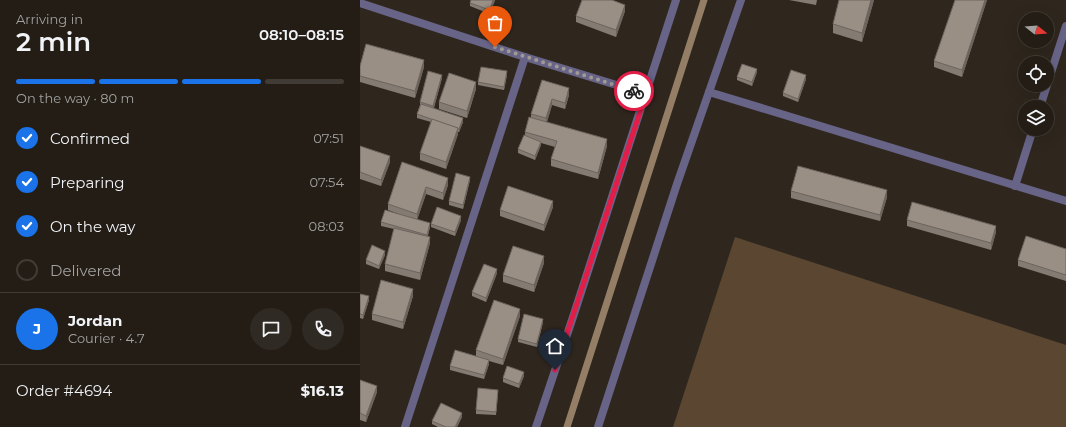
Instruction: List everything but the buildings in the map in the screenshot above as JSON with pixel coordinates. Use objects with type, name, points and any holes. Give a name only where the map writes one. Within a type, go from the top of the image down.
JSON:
[{"type":"street","points":[[536,427],[676,0]]},
{"type":"street","points":[[598,427],[677,184],[741,0]]},
{"type":"street","points":[[360,3],[525,57],[646,94]]},
{"type":"street","points":[[1042,100],[1066,26]]},
{"type":"street","points":[[405,427],[525,57]]},
{"type":"street","points":[[709,92],[1066,201]]},
{"type":"street","points":[[1014,186],[1031,136]]},
{"type":"shaded area","points":[[735,237],[1066,345],[1066,427],[673,427]]},
{"type":"waterway","points":[[567,427],[704,0]]},
{"type":"way so far","points":[[495,47],[634,91]]},
{"type":"route","points":[[555,370],[646,94],[634,91]]}]
